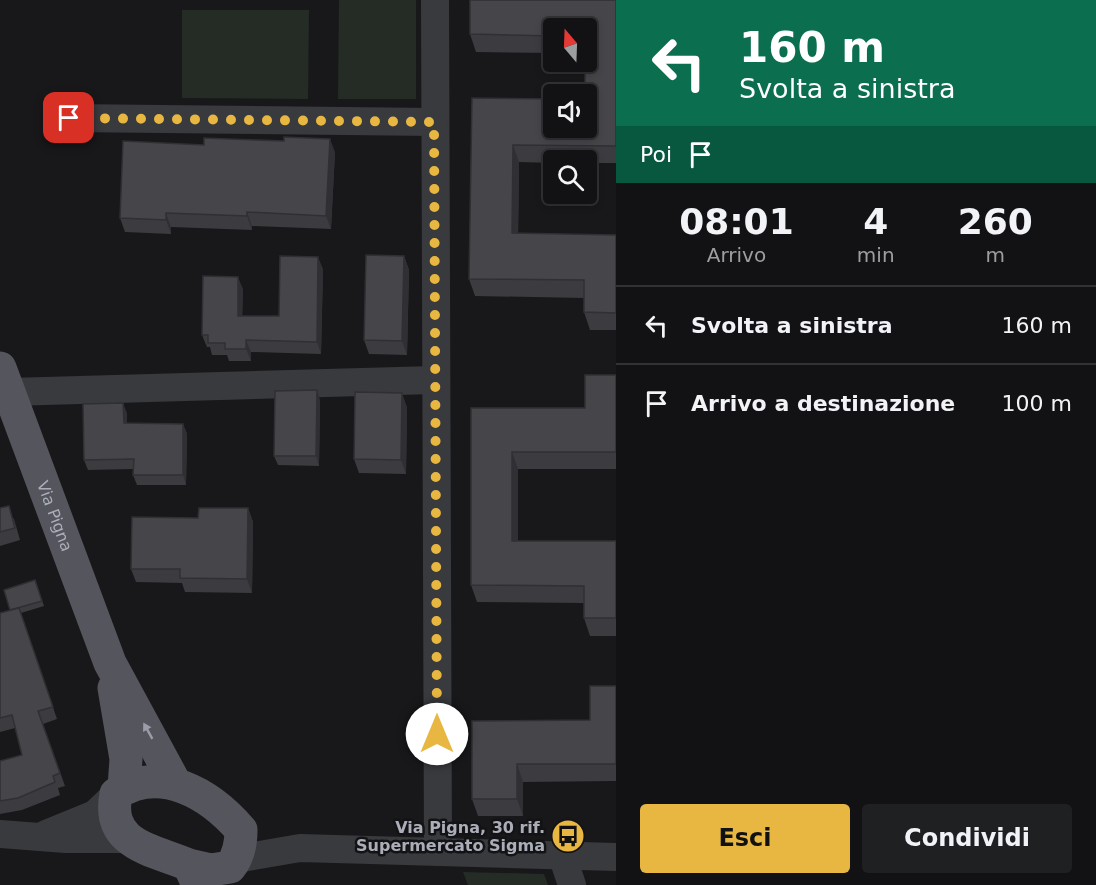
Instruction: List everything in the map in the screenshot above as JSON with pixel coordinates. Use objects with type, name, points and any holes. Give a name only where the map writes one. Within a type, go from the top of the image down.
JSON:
[{"type":"main road","name":"Via Pigna","points":[[4,380],[110,663],[175,783]]},
{"type":"main road","name":"Via Pigna","points":[[110,663],[126,759],[120,791],[113,810],[115,822],[126,839]]},
{"type":"main road","points":[[120,791],[147,780],[175,783],[191,790],[235,860],[194,875],[126,839]]},
{"type":"street","points":[[435,0],[434,380],[438,852]]},
{"type":"street","points":[[69,118],[434,122]]},
{"type":"street","points":[[4,380],[434,380]]},
{"type":"street","points":[[41,836],[95,814],[120,791]]},
{"type":"street","points":[[0,834],[66,839],[126,839]]},
{"type":"street","points":[[235,860],[300,848],[562,855],[614,861]]},
{"type":"street","points":[[562,855],[572,885]]},
{"type":"shaded area","points":[[339,0],[416,0],[416,99],[338,99]]},
{"type":"shaded area","points":[[182,10],[309,10],[308,99],[182,98]]},
{"type":"shaded area","points":[[463,872],[544,874],[548,885],[468,885]]},
{"type":"building","points":[[470,0],[616,0],[616,146],[513,145],[512,233],[616,235],[616,313],[584,312],[584,280],[469,279],[472,98],[543,99],[543,138],[597,138],[597,84],[585,84],[585,72],[597,72],[597,18],[543,18],[543,36],[470,34]]},
{"type":"building","points":[[284,137],[330,139],[326,216],[247,212],[247,216],[166,213],[166,220],[120,218],[123,141],[204,145],[204,138],[284,141]]},
{"type":"building","points":[[366,255],[404,256],[402,341],[364,340]]},
{"type":"building","points":[[280,256],[318,257],[317,342],[246,340],[246,349],[225,349],[225,343],[208,343],[208,335],[202,335],[203,276],[238,277],[238,316],[279,316]]},
{"type":"building","points":[[585,375],[616,375],[616,452],[512,452],[512,541],[616,541],[616,618],[584,618],[584,586],[471,585],[471,408],[585,408]]},
{"type":"building","points":[[317,390],[316,456],[274,456],[275,391]]},
{"type":"building","points":[[355,392],[402,393],[401,460],[354,459]]},
{"type":"building","points":[[123,403],[124,423],[183,424],[183,475],[133,475],[134,459],[84,460],[83,404]]},
{"type":"building","points":[[9,506],[15,528],[0,532],[0,508]]},
{"type":"building","points":[[199,508],[248,508],[247,579],[180,578],[180,569],[131,569],[132,517],[198,518]]},
{"type":"building","points":[[35,580],[42,601],[10,610],[4,590]]},
{"type":"building","points":[[19,608],[53,707],[38,711],[60,773],[53,776],[55,782],[18,798],[0,801],[0,761],[22,755],[12,715],[0,718],[0,613]]},
{"type":"building","points":[[590,686],[616,686],[616,764],[517,764],[517,799],[472,799],[472,721],[590,720]]},
{"type":"place","name":"Via Pigna, 30 rif. Supermercato Sigma","points":[[568,836]]},
{"type":"route","points":[[69,118],[434,122],[437,734]]}]
